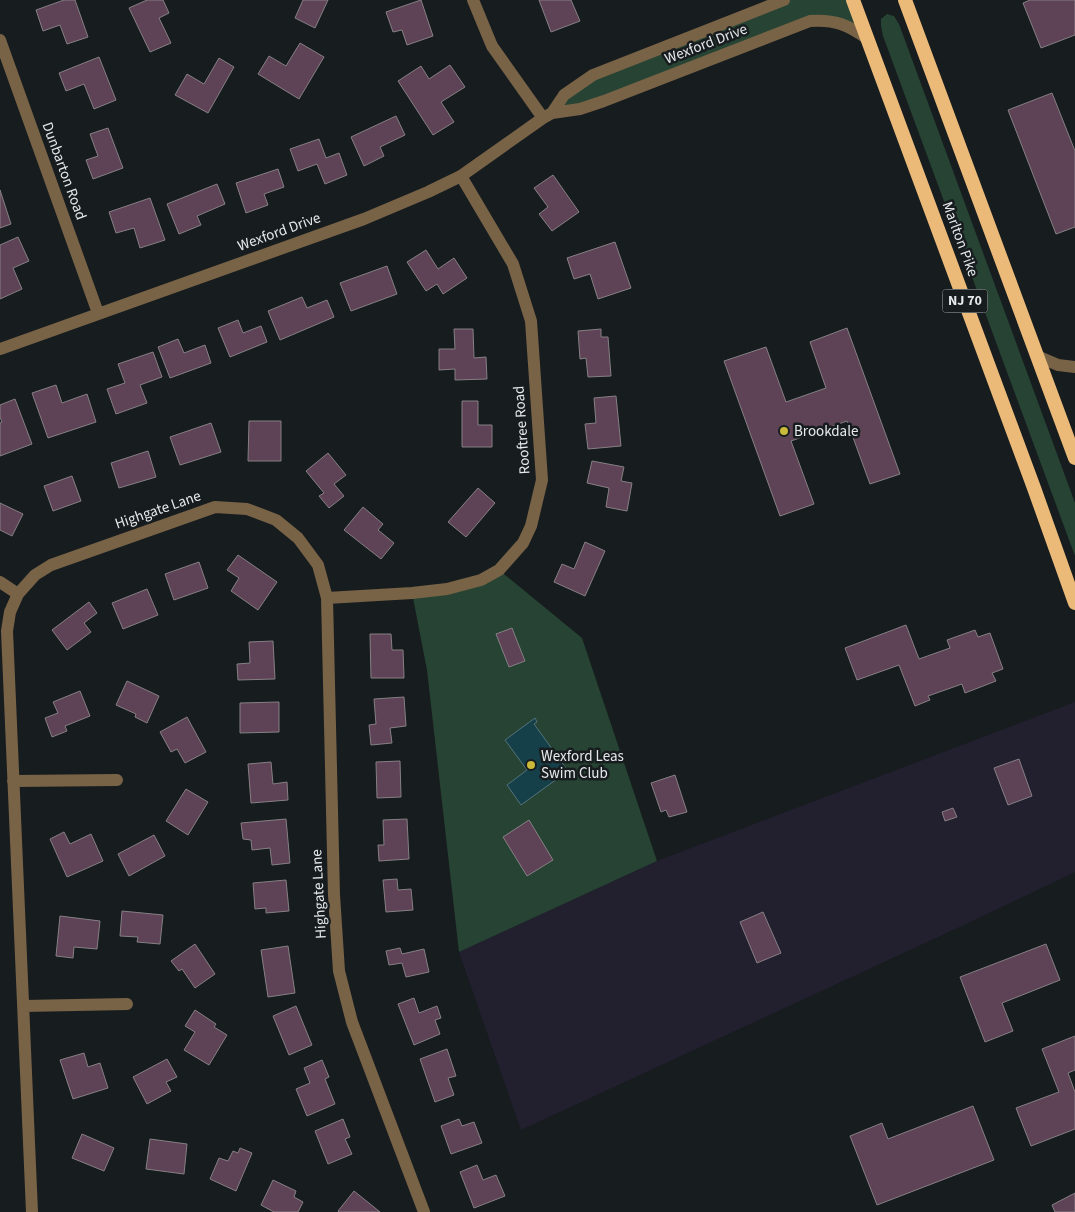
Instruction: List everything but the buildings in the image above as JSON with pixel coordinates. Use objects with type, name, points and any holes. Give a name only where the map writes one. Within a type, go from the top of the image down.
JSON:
[{"type":"highway","name":"Marlton Pike","points":[[853,0],[1075,603]]},
{"type":"highway","name":"Marlton Pike","points":[[905,0],[1037,356],[1072,436],[1075,458]]},
{"type":"street","points":[[473,0],[492,46],[548,116]]},
{"type":"street","name":"Wexford Drive","points":[[0,349],[364,219],[428,192],[461,176],[548,116],[564,94],[592,75],[784,0]]},
{"type":"street","name":"Wexford Drive","points":[[548,116],[580,109],[604,101],[810,21],[839,22],[868,39]]},
{"type":"street","name":"Dunbarton Road","points":[[0,40],[98,313]]},
{"type":"street","name":"Rooftree Road","points":[[326,598],[447,589],[481,580],[499,570],[523,542],[531,526],[542,480],[531,321],[514,264],[461,176]]},
{"type":"street","points":[[1037,356],[1058,365],[1075,367]]},
{"type":"street","name":"Highgate Lane","points":[[32,1212],[7,632],[10,612],[18,594],[35,575],[51,565],[215,507],[247,509],[276,520],[298,538],[318,565],[326,598],[334,895],[339,971],[352,1022],[424,1212]]},
{"type":"street","points":[[0,582],[18,594]]},
{"type":"street","points":[[13,781],[117,780]]},
{"type":"street","points":[[24,1006],[127,1004]]},
{"type":"shaded area","points":[[1075,702],[1075,872],[521,1130],[459,952],[657,861]]},
{"type":"green space","points":[[784,0],[853,0],[868,39],[824,20],[552,113],[593,75]]},
{"type":"green space","points":[[887,14],[894,16],[899,24],[1075,503],[1075,556],[883,36],[881,19]]},
{"type":"green space","name":"Wexford Leas Swim Club","points":[[499,570],[582,638],[657,861],[459,952],[427,670],[412,593]]},
{"type":"water","points":[[535,718],[537,722],[534,724],[568,771],[521,805],[507,785],[527,770],[505,740]]},
{"type":"place","name":"Brookdale","points":[[784,431]]},
{"type":"place","name":"Wexford Leas Swim Club","points":[[531,765]]}]
